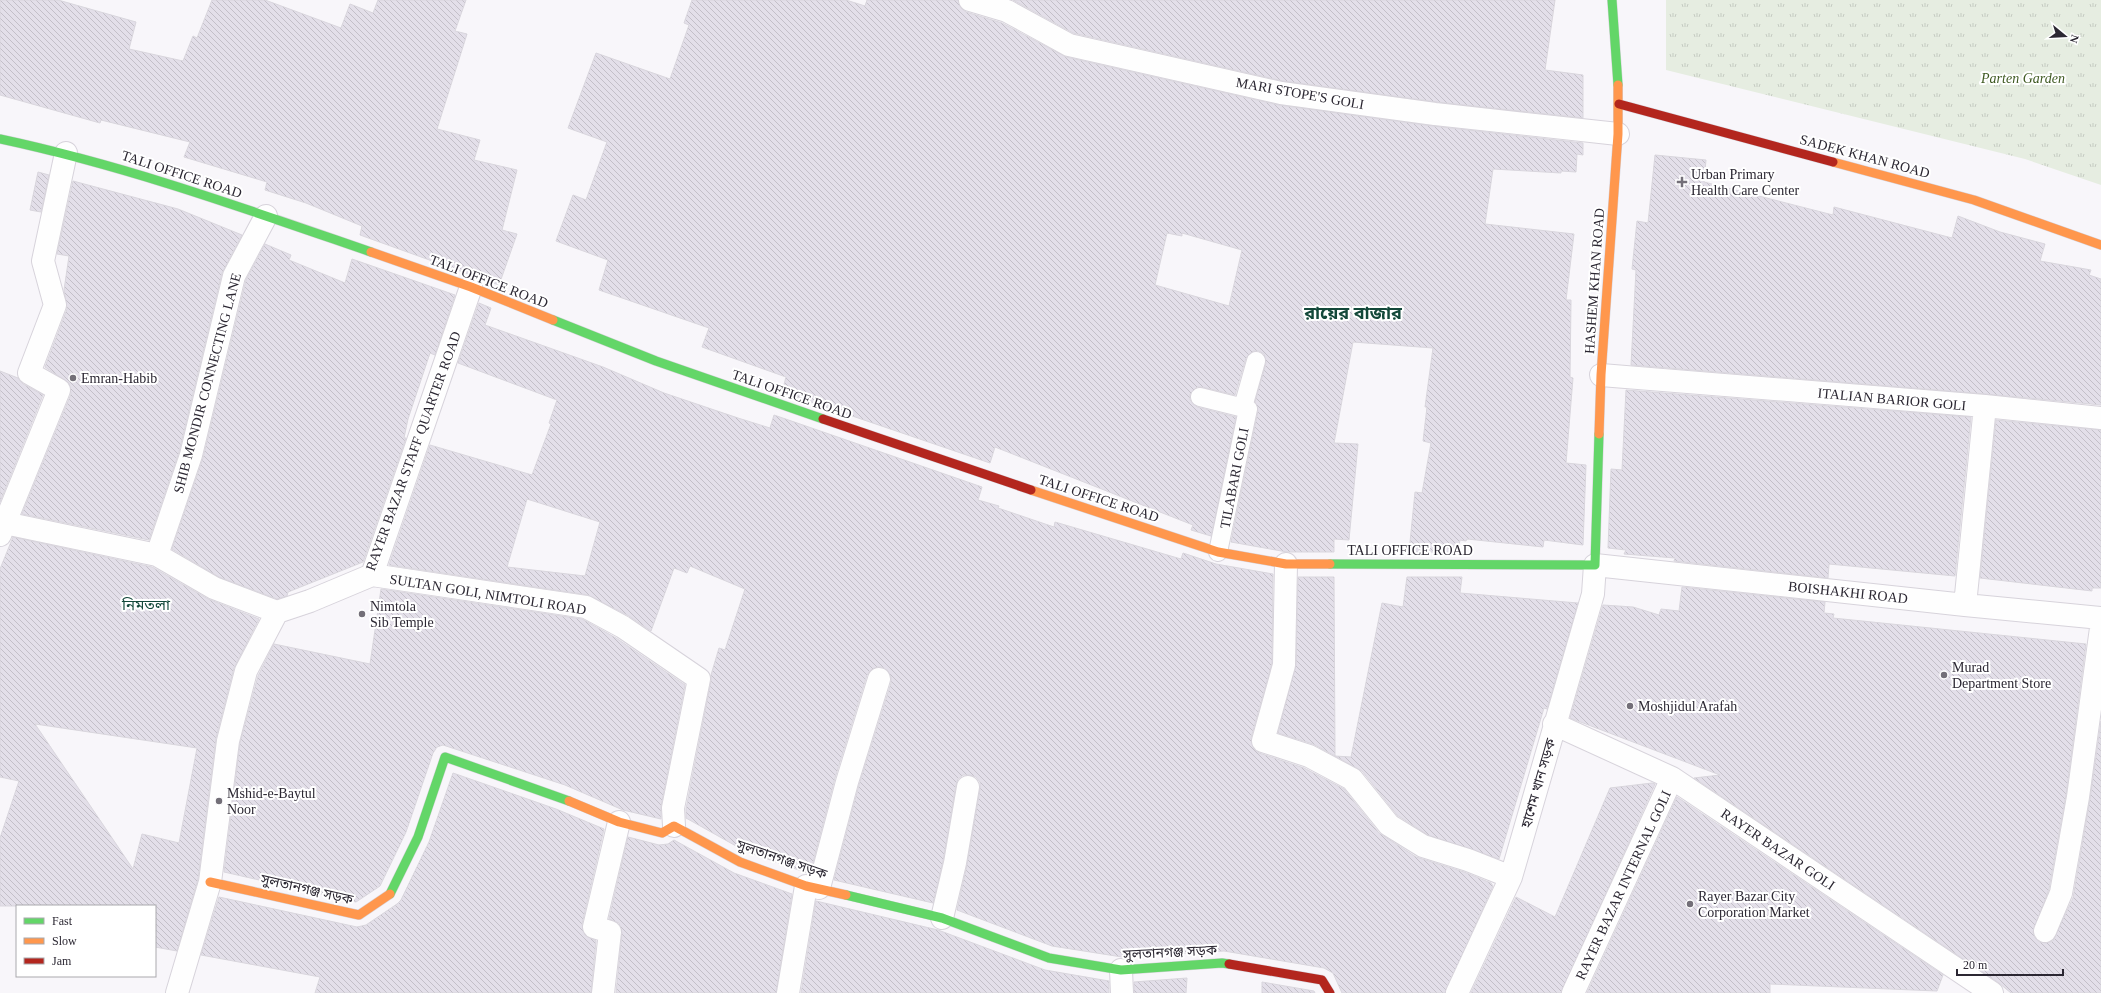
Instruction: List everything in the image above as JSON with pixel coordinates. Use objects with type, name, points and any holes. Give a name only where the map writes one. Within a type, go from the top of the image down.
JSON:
[{"type":"street","name":"MARI STOPE'S GOLI","points":[[970,0],[1006,11],[1069,45],[1281,93],[1435,114],[1618,134]]},
{"type":"street","name":"HASHEM KHAN ROAD","points":[[1595,565],[1601,375],[1619,104],[1612,0]]},
{"type":"street","name":"SADEK KHAN ROAD","points":[[1619,104],[1974,200],[2101,245]]},
{"type":"street","name":"TALI OFFICE ROAD","points":[[0,139],[66,152],[186,188],[471,287],[656,361],[879,439],[1218,552],[1286,564],[1595,565]]},
{"type":"street","points":[[66,152],[43,261],[55,305],[29,373],[59,390],[2,527],[157,555],[214,588],[277,612],[246,671],[230,733],[210,882],[176,993]]},
{"type":"street","name":"SHIB MONDIR CONNECTING LANE","points":[[157,555],[191,455],[234,276],[266,216]]},
{"type":"street","name":"RAYER BAZAR STAFF QUARTER ROAD","points":[[277,612],[310,601],[372,575],[471,287]]},
{"type":"street","name":"ITALIAN BARIOR GOLI","points":[[1601,375],[1985,406],[1965,605]]},
{"type":"street","points":[[1985,406],[2101,418]]},
{"type":"street","points":[[1286,564],[1284,665],[1263,741],[1309,756],[1352,779],[1390,825],[1423,846],[1468,860],[1511,877]]},
{"type":"street","name":"BOISHAKHI ROAD","points":[[1595,565],[1965,605],[2101,618]]},
{"type":"street","name":"হাশেম খান সড়ক","points":[[1457,993],[1511,877],[1554,724],[1593,594],[1595,565]]},
{"type":"street","name":"SULTAN GOLI, NIMTOLI ROAD","points":[[372,575],[586,607],[623,627],[699,679],[673,808],[674,826]]},
{"type":"street","points":[[2045,931],[2061,892],[2078,797],[2101,628]]},
{"type":"street","points":[[788,993],[813,887],[879,679]]},
{"type":"street","name":"RAYER BAZAR GOLI","points":[[1554,724],[1672,778],[1992,993]]},
{"type":"street","name":"সুলতানগঞ্জ সড়ক","points":[[210,882],[359,915],[390,894],[418,838],[445,757],[560,797],[619,822],[662,833],[674,826],[740,862],[813,887],[942,918],[1049,958],[1121,970],[1222,963],[1322,980],[1330,993]]},
{"type":"street","name":"RAYER BAZAR INTERNAL GOLI","points":[[1573,993],[1672,778]]},
{"type":"street","points":[[942,918],[955,863],[968,787]]},
{"type":"street","points":[[603,993],[610,932],[594,927],[619,822]]},
{"type":"street","points":[[1121,970],[1122,993]]},
{"type":"lane","name":"TILABARI GOLI","points":[[1243,407],[1256,361]]},
{"type":"lane","name":"TILABARI GOLI","points":[[1200,397],[1248,409],[1218,552]]},
{"type":"green space","name":"Parten Garden","points":[[1666,0],[2101,0],[2101,185],[2025,159],[1666,70]]},
{"type":"building","points":[[0,0],[58,0],[136,22],[129,49],[183,61],[193,36],[197,38],[212,0],[265,0],[341,28],[350,4],[373,13],[378,0],[466,0],[455,31],[467,34],[437,129],[480,140],[474,160],[517,170],[502,230],[517,234],[499,285],[360,235],[362,226],[306,203],[265,190],[267,182],[184,157],[190,142],[101,120],[100,123],[0,95]]},
{"type":"building","points":[[692,0],[846,0],[865,6],[867,0],[958,0],[961,8],[966,12],[1002,23],[1066,57],[1279,105],[1433,126],[1583,143],[1583,155],[1577,154],[1576,172],[1561,171],[1561,173],[1493,169],[1485,224],[1574,234],[1566,300],[1571,300],[1570,377],[1573,378],[1566,463],[1586,465],[1583,545],[1544,540],[1543,547],[1467,539],[1466,541],[1460,540],[1458,551],[1461,552],[1409,552],[1415,492],[1422,493],[1431,443],[1423,441],[1427,407],[1425,407],[1433,348],[1353,342],[1334,443],[1358,444],[1349,540],[1334,539],[1334,552],[1287,552],[1231,542],[1258,411],[1255,402],[1266,363],[1264,354],[1259,351],[1253,351],[1246,358],[1235,395],[1202,387],[1197,387],[1190,394],[1190,400],[1197,407],[1236,417],[1211,536],[1191,530],[1193,525],[995,447],[990,463],[782,392],[786,377],[702,347],[709,328],[599,290],[608,260],[556,241],[573,195],[586,200],[607,142],[568,128],[596,53],[670,79],[689,25],[684,23]],"holes":[[[1167,233],[1182,236],[1182,233],[1242,250],[1229,306],[1155,285]]]},
{"type":"building","points":[[1013,0],[1555,0],[1545,70],[1583,75],[1583,118],[1437,102],[1283,81],[1073,33]]},
{"type":"building","points":[[1655,155],[1706,160],[1704,182],[1833,215],[1834,207],[1952,238],[1958,216],[2000,232],[2045,244],[2040,261],[2091,270],[2089,275],[2101,279],[2101,405],[1986,394],[1631,365],[1636,270],[1632,269],[1637,221],[1648,223]]},
{"type":"building","points":[[38,172],[49,175],[41,212],[30,210]]},
{"type":"building","points":[[73,181],[178,209],[242,235],[222,273],[179,452],[149,540],[22,514],[71,394],[69,383],[45,367],[67,309],[64,290],[69,256],[57,254]]},
{"type":"building","points":[[265,244],[291,255],[289,260],[345,283],[352,259],[455,295],[435,355],[430,353],[408,419],[404,438],[406,438],[363,562],[288,592],[287,596],[277,599],[219,577],[172,549],[203,458],[246,280]]},
{"type":"building","points":[[479,303],[491,308],[485,325],[603,367],[664,393],[738,418],[770,428],[774,415],[982,487],[978,500],[999,506],[998,508],[1054,527],[1055,522],[1181,559],[1183,553],[1216,564],[1273,574],[1272,663],[1251,738],[1254,749],[1259,753],[1304,768],[1344,789],[1379,833],[1416,857],[1464,872],[1491,883],[1493,886],[1445,993],[1342,993],[1333,973],[1324,968],[1224,951],[1122,957],[1052,946],[957,910],[967,865],[980,789],[980,782],[976,777],[970,775],[963,775],[958,779],[956,785],[943,861],[933,903],[834,880],[859,785],[891,683],[891,677],[888,671],[882,667],[877,667],[871,670],[867,675],[835,778],[810,874],[745,851],[686,818],[686,809],[711,675],[719,648],[725,650],[745,589],[690,566],[687,573],[674,568],[651,631],[629,616],[588,595],[389,565],[430,445],[532,475],[551,424],[549,423],[557,400],[458,363]],"holes":[[[527,499],[600,522],[585,576],[507,567]]]},
{"type":"building","points":[[0,371],[18,378],[23,384],[43,395],[0,502]]},
{"type":"building","points":[[1626,390],[1971,417],[1955,576],[1829,564],[1828,578],[1674,561],[1675,558],[1624,554],[1626,550],[1608,548],[1611,469],[1622,470]]},
{"type":"building","points":[[1996,420],[2101,430],[2101,588],[2092,588],[2092,591],[1980,578]]},
{"type":"building","points":[[13,537],[152,567],[208,599],[259,619],[234,668],[216,738],[198,879],[177,951],[156,947],[156,905],[0,906],[0,838],[19,781],[0,777],[0,569]],"holes":[[[35,724],[197,748],[179,843],[142,834],[133,869]]]},
{"type":"building","points":[[1298,577],[1334,577],[1335,756],[1313,744],[1278,733],[1296,665]]},
{"type":"building","points":[[1407,577],[1462,577],[1460,593],[1578,603],[1547,709],[1544,708],[1499,859],[1428,835],[1397,815],[1362,771],[1335,756],[1351,757],[1382,603],[1403,607]]},
{"type":"building","points":[[1682,587],[1825,602],[1824,613],[1834,614],[1833,618],[2086,644],[2066,795],[2049,889],[2033,932],[2035,938],[2040,942],[2046,943],[2053,941],[2073,898],[2090,799],[2101,721],[2101,993],[2011,993],[1999,983],[1694,778],[1720,775],[1570,718],[1603,605],[1633,607],[1659,615],[1661,609],[1679,611]]},
{"type":"building","points":[[381,589],[582,619],[616,638],[685,685],[661,806],[661,819],[623,810],[565,785],[443,745],[437,747],[433,753],[406,832],[380,886],[356,902],[224,872],[240,743],[258,676],[274,644],[370,664]]},
{"type":"building","points":[[453,773],[556,809],[604,829],[582,924],[585,935],[596,941],[591,993],[315,993],[320,977],[201,955],[219,897],[357,927],[366,925],[397,904],[401,900],[429,842]]},
{"type":"building","points":[[1652,783],[1655,784],[1561,993],[1471,993],[1516,897],[1555,917],[1610,788]]},
{"type":"building","points":[[1677,797],[1943,975],[1937,991],[1770,984],[1770,993],[1587,993]]},
{"type":"building","points":[[628,837],[659,845],[668,844],[674,840],[734,873],[792,894],[776,993],[616,993],[622,933],[619,923],[609,919]]},
{"type":"building","points":[[816,901],[938,930],[1045,970],[1109,981],[1109,993],[801,993]]},
{"type":"building","points":[[1187,978],[1186,993],[1134,993],[1134,982]]},
{"type":"building","points":[[1262,982],[1314,991],[1315,993],[1262,993]]},
{"type":"traffic: fast","points":[[1612,0],[1618,85]]},
{"type":"traffic: fast","points":[[0,139],[94,162],[187,190],[371,252]]},
{"type":"traffic: fast","points":[[553,320],[656,361],[823,419]]},
{"type":"traffic: fast","points":[[1330,564],[1595,565],[1599,434]]},
{"type":"traffic: fast","points":[[390,894],[418,837],[445,757],[569,801]]},
{"type":"traffic: fast","points":[[846,895],[942,918],[1049,958],[1121,970],[1222,963],[1229,964]]},
{"type":"traffic: slow","points":[[1599,434],[1601,375],[1618,134],[1618,85]]},
{"type":"traffic: slow","points":[[1833,162],[1974,200],[2101,245]]},
{"type":"traffic: slow","points":[[371,252],[471,287],[553,320]]},
{"type":"traffic: slow","points":[[1031,490],[1218,552],[1286,564],[1330,564]]},
{"type":"traffic: slow","points":[[569,801],[619,822],[662,833],[674,826],[740,862],[806,886],[846,895]]},
{"type":"traffic: slow","points":[[210,882],[359,915],[390,894]]},
{"type":"traffic: jam","points":[[1619,104],[1833,162]]},
{"type":"traffic: jam","points":[[823,419],[1031,490]]},
{"type":"traffic: jam","points":[[1229,964],[1322,980],[1330,993]]},
{"type":"place","name":"Urban Primary Health Care Center","points":[[1682,182]]},
{"type":"place","name":"Emran-Habib","points":[[73,378]]},
{"type":"place","name":"Nimtola Sib Temple","points":[[362,614]]},
{"type":"place","name":"Murad Department Store","points":[[1944,675]]},
{"type":"place","name":"Moshjidul Arafah","points":[[1630,706]]},
{"type":"place","name":"Mshid-e-Baytul Noor","points":[[219,801]]},
{"type":"place","name":"Rayer Bazar City Corporation Market","points":[[1690,904]]},
{"type":"district","name":"রায়ের বাজার","points":[[1353,313]]},
{"type":"district","name":"নিমতলা","points":[[146,605]]}]
